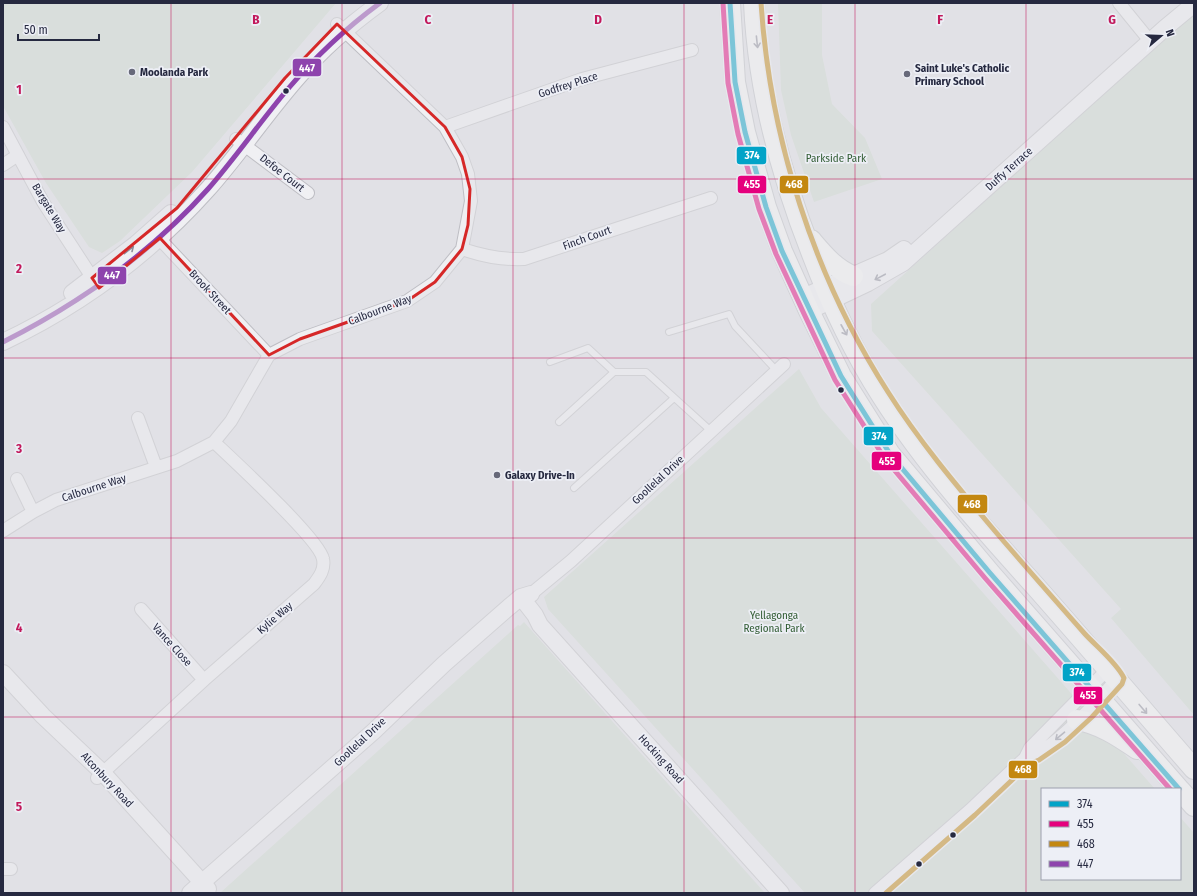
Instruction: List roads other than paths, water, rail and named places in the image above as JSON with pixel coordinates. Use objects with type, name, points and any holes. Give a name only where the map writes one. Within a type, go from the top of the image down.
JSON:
[{"type":"main road","points":[[754,3],[760,76],[770,126],[783,174],[827,295],[861,361],[908,435],[1009,557],[1113,674],[1194,769]]},
{"type":"main road","points":[[728,9],[735,82],[756,172],[782,251],[841,376],[890,454],[990,572],[1179,788]]},
{"type":"main road","points":[[802,229],[824,256],[844,273],[853,276]]},
{"type":"main road","points":[[1077,720],[1089,722],[1101,728],[1155,761]]},
{"type":"main road","points":[[1181,790],[1194,806]]},
{"type":"street","points":[[3,342],[39,325],[96,283],[208,189],[240,142],[363,3]]},
{"type":"street","points":[[340,28],[380,3]]},
{"type":"street","points":[[1119,3],[1147,37]]},
{"type":"street","name":"Duffy Terrace","points":[[806,304],[889,272],[903,263],[1147,37],[1180,3]]},
{"type":"street","name":"Duffy Terrace","points":[[827,295],[853,276],[888,260],[904,249],[1147,37],[1194,4]]},
{"type":"street","name":"Calbourne Way","points":[[3,531],[33,512],[56,500],[177,460],[214,442],[231,421],[269,355],[300,339],[407,301],[421,294],[435,282],[462,249],[468,225],[471,201],[470,189],[462,156],[445,127],[340,28]]},
{"type":"street","name":"Godfrey Place","points":[[445,127],[582,79],[692,50]]},
{"type":"street","name":"Bargate Way","points":[[3,127],[43,202],[96,283]]},
{"type":"street","name":"Defoe Court","points":[[240,142],[308,193]]},
{"type":"street","points":[[3,165],[18,155]]},
{"type":"street","name":"Finch Court","points":[[462,249],[484,256],[505,260],[524,259],[712,198]]},
{"type":"street","name":"Brook Street","points":[[156,234],[269,355]]},
{"type":"street","points":[[3,332],[96,283]]},
{"type":"street","name":"Goollelal Drive","points":[[200,890],[444,664],[571,560],[780,367]]},
{"type":"street","points":[[138,418],[156,467]]},
{"type":"street","name":"Kylie Way","points":[[100,776],[204,680],[314,584],[323,568],[323,558],[320,551],[300,526],[214,442]]},
{"type":"street","points":[[17,479],[33,512]]},
{"type":"street","name":"Hocking Road","points":[[522,601],[540,625],[781,893]]},
{"type":"street","name":"Vance Close","points":[[141,609],[204,680]]},
{"type":"street","name":"Alconbury Road","points":[[3,673],[100,776],[200,890]]},
{"type":"street","points":[[875,893],[970,810],[1024,758],[1030,748],[1096,692],[1113,674]]},
{"type":"street","name":"Alconbury Road","points":[[3,684],[38,722],[100,776]]},
{"type":"street","points":[[1024,758],[1034,756],[1077,720],[1096,692]]},
{"type":"lane","points":[[669,332],[730,314],[735,326],[780,367]]},
{"type":"lane","points":[[550,362],[588,348],[614,372]]},
{"type":"lane","points":[[559,422],[614,372],[646,372],[711,431]]},
{"type":"lane","points":[[574,488],[674,398]]},
{"type":"place","name":"Moolanda Park","points":[[132,72]]},
{"type":"place","name":"Saint Luke's Catholic Primary School","points":[[907,74]]},
{"type":"place","name":"Galaxy Drive-In","points":[[497,475]]},
{"type":"park label","name":"Parkside Park","points":[[836,158]]},
{"type":"park label","name":"Yellagonga Regional Park","points":[[774,621]]}]
